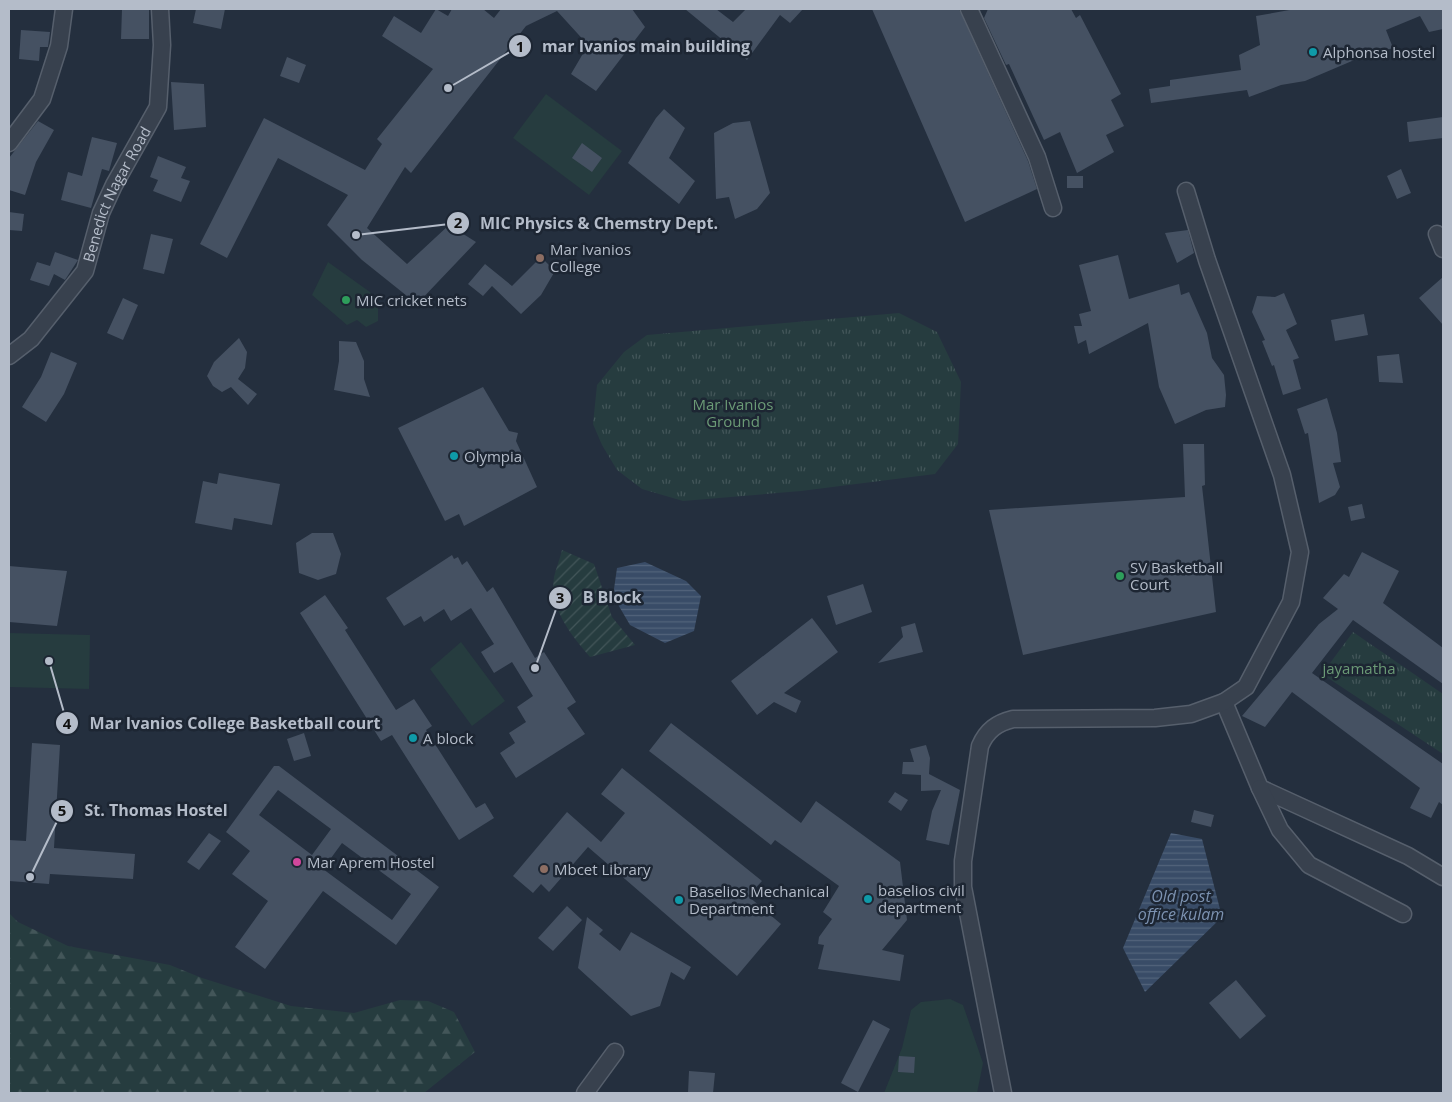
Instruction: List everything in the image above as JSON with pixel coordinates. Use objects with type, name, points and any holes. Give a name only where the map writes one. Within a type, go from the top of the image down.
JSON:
[{"type":"street","points":[[9,143],[42,99],[58,46],[64,9]]},
{"type":"street","name":"Benedict Nagar Road","points":[[9,356],[31,339],[85,271],[101,213],[158,107],[162,45],[160,9]]},
{"type":"street","points":[[970,9],[1037,156],[1053,208]]},
{"type":"street","points":[[1003,1093],[963,887],[965,852],[980,746],[985,735],[1002,722],[1013,719],[1155,718],[1191,714],[1224,702],[1246,687],[1291,602],[1300,552],[1282,475],[1207,260],[1186,191]]},
{"type":"street","points":[[1224,702],[1280,830],[1309,865],[1403,914]]},
{"type":"street","points":[[1260,788],[1408,856],[1443,877]]},
{"type":"street","points":[[585,1093],[615,1052]]},
{"type":"green space","points":[[546,94],[622,151],[589,195],[513,138]]},
{"type":"green space","name":"MIC cricket nets","points":[[328,262],[370,292],[378,305],[378,321],[366,327],[357,320],[347,325],[312,295]]},
{"type":"green space","name":"Mar Ivanios Ground","points":[[899,313],[937,332],[961,382],[958,444],[935,474],[801,491],[683,501],[642,489],[617,470],[602,445],[593,424],[597,385],[624,352],[647,335]]},
{"type":"green space","points":[[562,550],[594,564],[612,617],[635,645],[590,657],[576,640],[558,610],[553,588],[554,577]]},
{"type":"green space","name":"jayamatha","points":[[1353,632],[1443,694],[1443,754],[1322,674]]},
{"type":"green space","points":[[9,633],[90,635],[89,689],[9,687]]},
{"type":"green space","points":[[461,642],[505,701],[472,726],[430,669]]},
{"type":"green space","points":[[9,913],[18,922],[68,946],[170,965],[202,978],[291,1006],[354,1013],[400,1000],[428,1001],[454,1012],[475,1052],[424,1093],[9,1093]]},
{"type":"green space","points":[[950,999],[963,1005],[983,1063],[977,1093],[884,1093],[902,1048],[911,1010],[921,1002]]},
{"type":"water","points":[[645,562],[686,581],[701,596],[694,631],[665,643],[630,625],[613,596],[617,568]]},
{"type":"water","name":"Old post office kulam","points":[[1171,833],[1202,839],[1222,917],[1145,992],[1123,948]]},
{"type":"building","points":[[122,9],[149,9],[149,39],[121,39]]},
{"type":"building","points":[[196,9],[225,9],[221,29],[193,23]]},
{"type":"building","points":[[436,9],[448,16],[452,9],[483,9],[494,18],[501,9],[632,9],[645,27],[596,91],[571,74],[588,45],[557,11],[526,26],[411,173],[405,167],[367,228],[407,264],[449,225],[476,242],[417,304],[362,260],[327,225],[348,195],[278,158],[227,258],[200,244],[264,118],[365,170],[382,144],[377,139],[433,69],[382,36],[394,16],[421,33]]},
{"type":"building","points":[[685,9],[716,9],[733,22],[746,9],[803,9],[790,23],[780,15],[747,60]]},
{"type":"building","points":[[872,9],[959,9],[1028,161],[1037,189],[965,222]]},
{"type":"building","points":[[988,9],[1071,9],[1076,18],[1080,15],[1121,94],[1111,100],[1124,126],[1106,135],[1114,152],[1077,173],[1060,132],[1044,140],[1009,64],[1006,65],[984,18]]},
{"type":"building","name":"Alphonsa hostel","points":[[1295,9],[1443,9],[1443,29],[1429,32],[1420,16],[1386,30],[1393,48],[1359,58],[1305,81],[1281,85],[1249,97],[1247,90],[1151,103],[1149,89],[1170,86],[1170,80],[1241,70],[1239,55],[1260,45],[1256,16]]},
{"type":"building","points":[[21,30],[50,32],[48,47],[40,47],[39,61],[19,59]]},
{"type":"building","points":[[287,57],[306,65],[299,83],[280,76]]},
{"type":"building","points":[[171,82],[204,84],[206,127],[174,130]]},
{"type":"building","points":[[664,109],[685,128],[669,158],[695,181],[679,204],[628,163],[656,118]]},
{"type":"building","points":[[1443,117],[1443,138],[1409,142],[1407,122]]},
{"type":"building","points":[[38,121],[54,130],[36,162],[25,195],[9,190],[9,158]]},
{"type":"building","points":[[750,121],[770,193],[757,209],[735,219],[729,197],[716,199],[714,133],[733,123]]},
{"type":"building","points":[[92,137],[117,143],[109,171],[102,169],[91,208],[61,200],[68,172],[82,176]]},
{"type":"building","points":[[582,143],[602,158],[592,172],[572,158]]},
{"type":"building","points":[[158,156],[186,167],[181,178],[190,181],[181,202],[153,191],[158,180],[150,177]]},
{"type":"building","points":[[1401,169],[1411,193],[1397,199],[1387,176]]},
{"type":"building","points":[[1067,176],[1083,176],[1083,188],[1067,188]]},
{"type":"building","points":[[9,212],[24,214],[22,231],[9,230]]},
{"type":"building","points":[[1188,230],[1194,253],[1177,263],[1165,233]]},
{"type":"building","points":[[151,234],[173,239],[164,274],[143,269]]},
{"type":"building","points":[[55,252],[78,260],[65,280],[54,274],[49,286],[30,280],[37,262],[50,266]]},
{"type":"building","points":[[1118,255],[1129,299],[1179,284],[1181,295],[1189,292],[1207,333],[1212,358],[1224,375],[1225,407],[1206,410],[1175,424],[1159,387],[1148,323],[1089,354],[1086,340],[1078,344],[1074,326],[1082,326],[1079,314],[1091,311],[1079,265]]},
{"type":"building","points":[[541,257],[555,271],[541,295],[521,314],[492,286],[483,296],[468,284],[485,264],[512,286]]},
{"type":"building","points":[[1443,277],[1443,325],[1419,298]]},
{"type":"building","points":[[1284,293],[1297,324],[1286,330],[1299,358],[1293,360],[1301,389],[1283,395],[1274,365],[1272,366],[1262,341],[1265,340],[1252,312],[1257,296],[1275,297]]},
{"type":"building","points":[[123,298],[138,305],[123,340],[107,333]]},
{"type":"building","points":[[1364,314],[1368,335],[1335,341],[1331,320]]},
{"type":"building","points":[[239,338],[247,352],[245,368],[238,379],[257,394],[248,405],[231,387],[222,392],[213,386],[207,376],[214,362]]},
{"type":"building","points":[[339,341],[356,342],[364,361],[364,379],[370,397],[334,390],[339,361]]},
{"type":"building","points":[[51,352],[77,363],[64,394],[46,422],[22,407],[41,377]]},
{"type":"building","points":[[1399,354],[1403,383],[1379,382],[1377,356]]},
{"type":"building","name":"Olympia","points":[[483,387],[509,431],[518,433],[516,441],[537,487],[464,526],[459,514],[445,521],[398,428]]},
{"type":"building","points":[[1327,398],[1337,433],[1341,462],[1333,463],[1340,487],[1335,495],[1319,503],[1308,433],[1305,434],[1297,409]]},
{"type":"building","points":[[1183,444],[1204,444],[1205,485],[1202,486],[1216,612],[1023,655],[989,510],[1185,497]]},
{"type":"building","points":[[219,473],[280,484],[272,525],[234,518],[232,530],[195,523],[203,481],[217,484]]},
{"type":"building","points":[[1362,504],[1365,518],[1351,521],[1348,507]]},
{"type":"building","points":[[312,533],[333,533],[341,554],[336,574],[318,580],[299,573],[296,543]]},
{"type":"building","points":[[1362,552],[1399,571],[1383,603],[1443,648],[1443,684],[1353,620],[1312,673],[1443,764],[1443,805],[1439,802],[1431,818],[1410,808],[1420,788],[1292,692],[1265,727],[1242,716],[1319,624],[1338,609],[1323,598],[1344,574],[1349,577]]},
{"type":"building","points":[[452,555],[454,559],[458,557],[462,565],[467,561],[487,592],[493,587],[535,658],[544,652],[576,702],[567,708],[585,734],[516,778],[500,753],[515,743],[509,733],[526,722],[517,707],[533,696],[512,662],[494,673],[481,652],[494,644],[471,608],[451,621],[444,609],[424,622],[421,616],[404,626],[386,598]]},
{"type":"building","points":[[9,566],[67,571],[57,626],[9,622]]},
{"type":"building","points":[[863,584],[872,612],[836,625],[827,596]]},
{"type":"building","name":"A block","points":[[325,595],[348,628],[345,630],[396,710],[414,699],[432,726],[426,730],[476,808],[485,803],[494,818],[459,840],[392,735],[381,741],[300,613]]},
{"type":"building","points":[[812,618],[838,652],[784,693],[801,701],[796,713],[774,702],[757,715],[731,681]]},
{"type":"building","points":[[915,623],[923,652],[878,663],[903,637],[901,627]]},
{"type":"building","name":"baselios civil department","points":[[671,723],[801,823],[816,801],[900,862],[907,920],[882,950],[904,955],[900,981],[818,969],[824,945],[818,944],[819,937],[832,919],[823,912],[839,886],[775,840],[771,845],[649,751]]},
{"type":"building","points":[[304,733],[311,756],[294,761],[287,739]]},
{"type":"building","points":[[32,743],[60,745],[54,848],[135,854],[133,879],[50,874],[49,884],[9,881],[9,840],[26,841]]},
{"type":"building","points":[[926,745],[930,758],[929,774],[960,790],[949,845],[926,840],[932,811],[941,790],[921,791],[921,775],[902,774],[903,762],[914,762],[910,749]]},
{"type":"building","name":"Mar Aprem Hostel","points":[[274,766],[279,766],[439,887],[396,945],[323,891],[265,969],[235,947],[268,901],[232,874],[250,851],[226,832]],"holes":[[[278,790],[331,829],[312,855],[259,815]],[[342,843],[411,894],[392,920],[323,869]]]},
{"type":"building","points":[[622,768],[762,881],[748,896],[781,924],[737,976],[588,847],[549,892],[541,884],[533,893],[513,876],[567,812],[601,842],[625,813],[601,794]]},
{"type":"building","points":[[895,792],[908,800],[901,811],[888,802]]},
{"type":"building","points":[[1194,810],[1214,815],[1211,827],[1191,822]]},
{"type":"building","points":[[209,833],[221,841],[199,870],[187,862]]},
{"type":"building","points":[[567,906],[582,920],[553,951],[538,938]]},
{"type":"building","points":[[587,917],[603,930],[599,934],[620,951],[631,932],[691,967],[684,980],[671,972],[660,1006],[631,1016],[578,968]]},
{"type":"building","points":[[1236,980],[1266,1016],[1240,1039],[1209,1003]]},
{"type":"building","points":[[873,1020],[890,1029],[858,1092],[841,1083]]},
{"type":"building","points":[[899,1056],[915,1057],[914,1073],[898,1072]]},
{"type":"building","points":[[689,1071],[715,1073],[713,1093],[688,1093]]},
{"type":"place","name":"Alphonsa hostel","points":[[1313,52]]},
{"type":"place","name":"mar Ivanios main building","points":[[448,88]]},
{"type":"place","name":"MIC Physics & Chemstry Dept.","points":[[356,235]]},
{"type":"place","name":"Mar Ivanios College","points":[[540,258]]},
{"type":"place","name":"MIC cricket nets","points":[[346,300]]},
{"type":"place","name":"Olympia","points":[[454,456]]},
{"type":"place","name":"SV Basketball Court","points":[[1120,576]]},
{"type":"place","name":"Mar Ivanios College Basketball court","points":[[49,661]]},
{"type":"place","name":"B Block","points":[[535,668]]},
{"type":"place","name":"A block","points":[[413,738]]},
{"type":"place","name":"Mar Aprem Hostel","points":[[297,862]]},
{"type":"place","name":"Mbcet Library","points":[[544,869]]},
{"type":"place","name":"St. Thomas Hostel","points":[[30,877]]},
{"type":"place","name":"baselios civil department","points":[[868,899]]},
{"type":"place","name":"Baselios Mechanical Department","points":[[679,900]]}]
